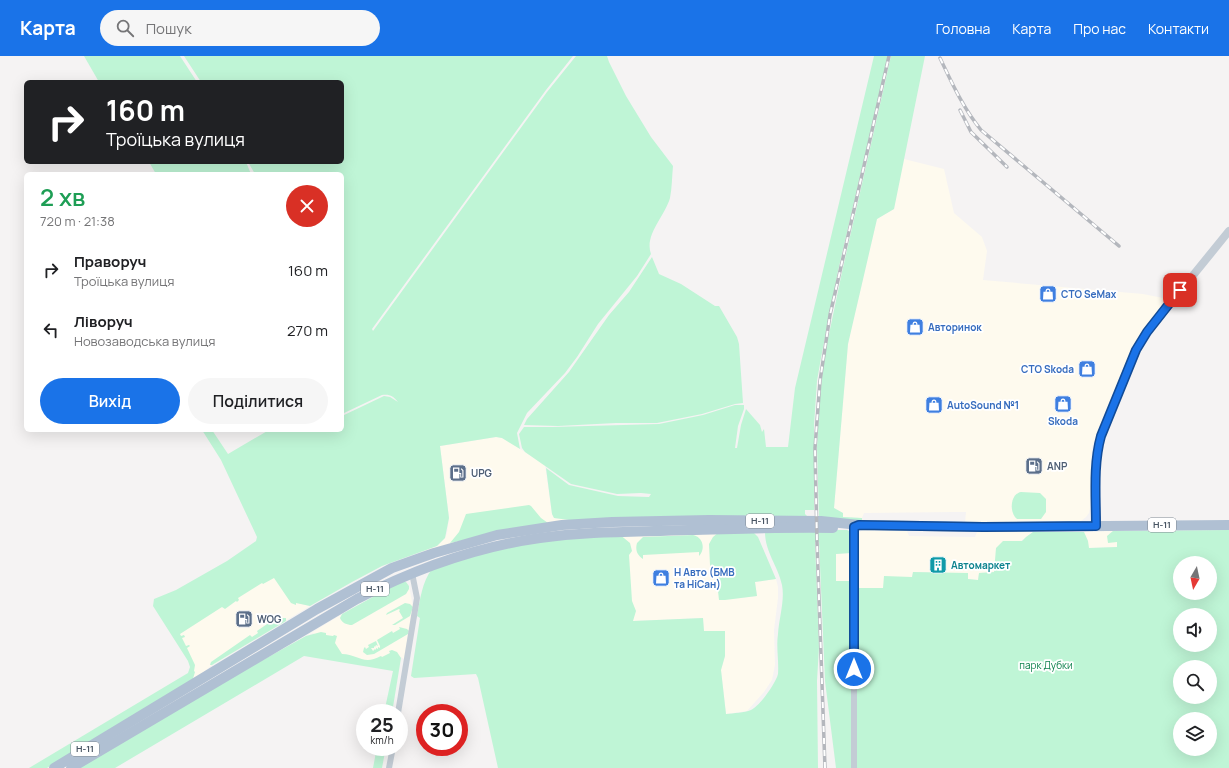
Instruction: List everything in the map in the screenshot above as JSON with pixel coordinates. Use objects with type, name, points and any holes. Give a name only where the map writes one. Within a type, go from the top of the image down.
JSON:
[{"type":"main road","name":"Н-11","points":[[54,768],[317,609],[392,568],[434,553],[497,535],[562,525],[612,522],[709,520],[821,521],[857,526]]},
{"type":"main road","name":"Н-11","points":[[71,768],[357,599],[388,583],[412,573],[448,559],[481,549],[540,538],[573,534],[719,529],[857,526],[983,527],[1229,525]]},
{"type":"street","points":[[1096,526],[1097,448],[1136,350],[1147,332],[1229,231]]},
{"type":"street","points":[[854,768],[857,526]]},
{"type":"street","points":[[399,704],[417,598],[412,573]]},
{"type":"street","points":[[390,768],[392,756]]},
{"type":"shaded area","points":[[904,159],[944,169],[954,213],[982,237],[987,251],[983,280],[1143,294],[1163,298],[1166,301],[1132,349],[1102,419],[1092,447],[1089,513],[1081,521],[965,523],[966,512],[864,513],[862,518],[843,517],[843,513],[834,508],[848,344],[877,219],[894,209]]},
{"type":"shaded area","points":[[496,437],[502,438],[511,443],[545,465],[552,514],[554,518],[577,521],[421,552],[437,546],[445,538],[447,533],[449,518],[440,446]]},
{"type":"shaded area","points":[[863,530],[907,531],[909,536],[975,537],[977,532],[1033,532],[994,561],[994,572],[979,573],[978,580],[968,579],[968,574],[913,572],[912,577],[884,588],[857,588],[857,535]]},
{"type":"shaded area","points":[[1113,531],[1109,534],[1108,542],[1117,542],[1118,547],[1088,548],[1088,541],[1084,532]]},
{"type":"shaded area","points":[[719,532],[716,573],[720,600],[757,596],[755,582],[776,579],[778,587],[774,630],[775,665],[772,680],[764,692],[747,711],[726,714],[721,670],[725,656],[704,631],[703,618],[633,621],[619,534]]},
{"type":"shaded area","points":[[851,553],[852,581],[836,581],[836,554]]},
{"type":"shaded area","points":[[274,573],[294,602],[310,606],[212,665],[192,682],[192,667],[179,632]]},
{"type":"shaded area","points":[[406,582],[409,586],[413,607],[404,659],[399,656],[375,662],[354,659],[340,654],[313,633],[306,636],[344,613]]},
{"type":"green space","points":[[84,56],[180,56],[196,80],[98,80]]},
{"type":"green space","points":[[184,56],[573,56],[546,90],[372,329],[373,331],[547,92],[576,56],[607,56],[626,96],[651,137],[673,166],[670,198],[650,240],[651,254],[637,276],[598,324],[565,373],[527,413],[517,433],[520,449],[502,438],[496,437],[440,446],[449,518],[445,538],[437,546],[382,566],[310,606],[291,603],[274,578],[263,584],[262,583],[238,598],[239,600],[237,602],[236,601],[225,609],[222,607],[180,634],[181,636],[184,635],[185,637],[182,638],[186,646],[190,646],[187,648],[195,665],[195,672],[192,682],[47,768],[29,768],[188,673],[190,667],[188,661],[153,606],[154,599],[176,590],[227,561],[256,541],[257,537],[221,460],[203,432],[213,432],[228,454],[266,432],[344,432],[344,415],[384,396],[390,397],[398,402],[391,396],[382,395],[344,413],[344,172],[254,172],[249,164],[344,164],[344,80],[200,80]]},
{"type":"green space","points":[[874,56],[888,56],[838,271],[817,381],[814,426],[814,510],[805,510],[805,514],[807,516],[577,521],[554,518],[552,514],[546,468],[569,485],[618,496],[649,497],[651,494],[617,494],[571,484],[525,452],[522,448],[519,434],[524,427],[659,424],[703,415],[735,405],[744,405],[738,426],[735,448],[737,448],[741,425],[746,409],[760,425],[762,432],[764,429],[766,447],[788,447],[795,388]]},
{"type":"green space","points":[[891,56],[925,56],[894,209],[877,219],[848,344],[834,508],[843,513],[843,517],[862,518],[862,522],[819,519],[817,447],[824,358]]},
{"type":"green space","points":[[150,164],[247,164],[250,172],[155,172]]},
{"type":"green space","points":[[652,257],[659,274],[681,284],[715,306],[719,306],[737,337],[739,344],[743,403],[702,414],[657,423],[616,423],[558,426],[524,425],[527,419],[569,372],[609,315],[629,292]]},
{"type":"green space","points":[[1017,493],[1040,493],[1046,499],[1046,512],[1041,519],[1017,519],[1014,516],[1012,508],[1013,500]]},
{"type":"green space","points":[[529,505],[548,523],[450,543],[459,532],[466,514]]},
{"type":"green space","points":[[847,530],[851,532],[851,553],[836,554],[836,581],[852,581],[852,768],[836,768],[825,681],[819,542],[815,542],[819,647],[817,681],[818,768],[498,768],[476,674],[414,678],[411,676],[420,618],[417,616],[419,604],[424,585],[432,569],[501,546],[619,534],[630,543],[632,551],[629,555],[632,601],[636,611],[633,621],[703,618],[704,631],[725,631],[725,656],[721,670],[726,714],[751,710],[767,694],[778,674],[777,639],[783,591],[780,578],[769,553],[765,532]]},
{"type":"green space","name":"парк Дубки","points":[[1229,530],[1229,768],[856,768],[857,588],[883,588],[884,576],[912,577],[913,572],[968,573],[968,579],[978,580],[979,573],[994,572],[996,548],[1003,541],[1022,541],[1033,532],[1084,532],[1089,548],[1117,547],[1117,542],[1108,543],[1107,536],[1113,531]]},
{"type":"green space","points":[[719,532],[754,533],[758,537],[776,579],[755,582],[757,596],[719,600],[716,573],[710,565],[709,544],[713,537]]},
{"type":"green space","points":[[693,535],[699,538],[703,547],[699,556],[699,552],[643,555],[643,559],[637,552],[637,543],[643,537]]},
{"type":"green space","points":[[400,582],[406,582],[409,586],[406,594],[352,625],[348,625],[341,620],[340,618],[342,614]]},
{"type":"green space","points":[[405,603],[410,604],[413,607],[410,616],[395,625],[392,625],[403,618],[399,611],[400,610],[399,609],[386,615],[387,613]]},
{"type":"green space","points":[[286,618],[286,621],[210,665],[211,662],[250,635],[252,637],[258,633],[257,631],[270,622]]},
{"type":"green space","points":[[399,627],[407,629],[409,631],[408,634],[374,654],[367,655],[363,652],[365,647],[366,649],[369,647],[368,645],[376,641],[378,646],[376,645],[374,648],[371,648],[373,651],[375,649],[376,650],[376,648],[378,649],[378,647],[380,648],[377,640],[392,631],[393,633],[400,629]]},
{"type":"green space","points":[[321,632],[326,633],[326,635],[337,636],[335,643],[342,654],[348,654],[365,660],[382,657],[390,653],[389,651],[392,650],[397,652],[401,658],[393,704],[386,704],[393,671],[304,656],[115,768],[75,768],[198,696],[306,636]]},
{"type":"green space","points":[[375,756],[384,756],[382,768],[373,768]]},
{"type":"railway","points":[[825,768],[815,448],[820,381],[830,315],[889,56]]},
{"type":"railway","points":[[940,58],[963,104],[981,130],[1119,246]]},
{"type":"railway","points":[[960,110],[971,132],[1007,167]]},
{"type":"place","name":"СТО SeMax","points":[[1048,294]]},
{"type":"place","name":"Авторинок","points":[[915,327]]},
{"type":"place","name":"СТО Skoda","points":[[1087,369]]},
{"type":"place","name":"Skoda","points":[[1063,404]]},
{"type":"place","name":"AutoSound №1","points":[[934,405]]},
{"type":"place","name":"ANP","points":[[1034,466]]},
{"type":"place","name":"UPG","points":[[458,473]]},
{"type":"place","name":"Автомаркет","points":[[938,565]]},
{"type":"place","name":"Н Авто (БМВ та НіСан)","points":[[661,578]]},
{"type":"place","name":"WOG","points":[[244,619]]},
{"type":"route","points":[[854,669],[854,527],[859,525],[983,527],[1096,526],[1096,464],[1097,448],[1101,436],[1136,350],[1147,332],[1180,290]]}]
